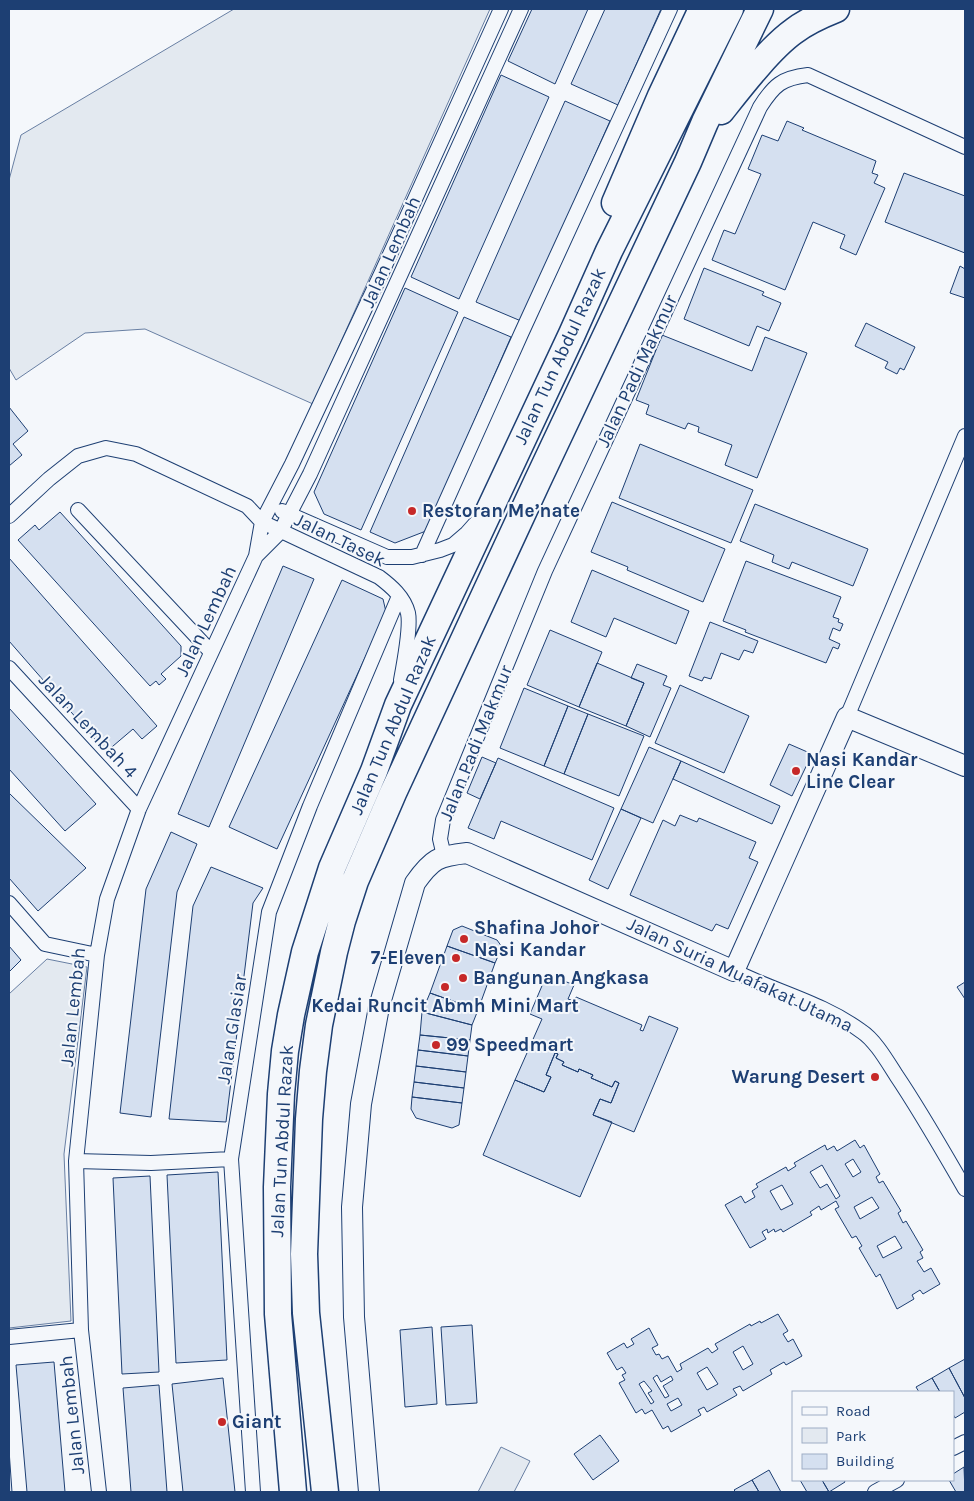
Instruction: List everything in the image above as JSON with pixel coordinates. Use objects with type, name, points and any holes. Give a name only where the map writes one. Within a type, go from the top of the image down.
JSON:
[{"type":"highway","points":[[572,334],[596,249],[661,96],[702,9]]},
{"type":"highway","points":[[688,162],[705,122],[760,9]]},
{"type":"highway","points":[[688,162],[715,119],[776,47],[793,31],[816,17],[836,9]]},
{"type":"highway","name":"Jalan Tun Abdul Razak","points":[[293,1492],[278,1314],[276,1268],[277,1187],[285,1051],[307,944],[332,868],[374,772],[398,705],[609,251],[729,11]]},
{"type":"highway","name":"Jalan Tun Abdul Razak","points":[[325,1492],[306,1313],[304,1254],[312,1071],[319,1025],[340,929],[355,881],[377,828],[688,162]]},
{"type":"street","name":"Jalan Lembah","points":[[99,1492],[81,1330],[76,1161],[97,955],[107,899],[139,810],[256,556],[262,522],[292,464],[382,272],[502,9]]},
{"type":"street","name":"Jalan Lembah","points":[[256,556],[280,532],[310,474],[521,9]]},
{"type":"street","points":[[422,556],[521,334],[670,9]]},
{"type":"street","points":[[481,54],[498,62]]},
{"type":"street","name":"Jalan Padi Makmur","points":[[444,856],[440,839],[443,820],[545,571],[690,256],[760,107],[767,96],[781,82],[792,77],[808,75],[965,147]]},
{"type":"street","points":[[382,272],[399,279]]},
{"type":"street","points":[[734,971],[847,717],[965,436]]},
{"type":"street","name":"Jalan Tasek","points":[[9,516],[49,479],[78,456],[106,448],[136,454],[247,506],[262,522],[280,532],[379,577],[392,586],[408,614],[398,705]]},
{"type":"street","name":"Jalan Tasek","points":[[247,506],[270,505],[288,515],[387,556],[422,556],[453,545],[467,534],[491,504]]},
{"type":"street","points":[[78,510],[211,652]]},
{"type":"street","name":"Jalan Glasiar","points":[[253,1492],[230,1159],[269,912],[310,806],[399,596]]},
{"type":"street","name":"Jalan Lembah 4","points":[[9,668],[139,810]]},
{"type":"street","points":[[847,717],[965,766]]},
{"type":"street","name":"Jalan Suria Muafakat Utama","points":[[444,856],[467,853],[799,998],[844,1020],[863,1032],[884,1057],[900,1081],[965,1189]]},
{"type":"street","points":[[369,1492],[354,1307],[352,1207],[362,1104],[378,1007],[415,883],[427,866],[444,856]]},
{"type":"street","points":[[9,904],[45,944],[97,955]]},
{"type":"street","points":[[76,1161],[151,1162],[230,1159]]},
{"type":"street","points":[[9,1337],[81,1330]]},
{"type":"street","points":[[875,1492],[895,1481]]},
{"type":"green space","points":[[234,9],[490,9],[313,404],[145,329],[85,333],[16,380],[9,368],[9,180],[21,135]]},
{"type":"green space","points":[[47,959],[87,967],[64,1154],[71,1321],[9,1328],[9,994]]},
{"type":"green space","points":[[501,1447],[530,1461],[514,1492],[478,1492]]},
{"type":"building","points":[[532,9],[588,9],[555,84],[508,61]]},
{"type":"building","points":[[605,9],[661,9],[618,105],[571,84]]},
{"type":"building","points":[[501,75],[549,97],[459,299],[411,277]]},
{"type":"building","points":[[565,101],[610,121],[521,321],[476,302]]},
{"type":"building","points":[[787,121],[804,128],[802,130],[876,161],[872,173],[878,175],[874,183],[885,188],[856,255],[840,248],[845,235],[813,222],[785,290],[712,260],[724,230],[735,234],[761,174],[748,169],[762,135],[778,141]]},
{"type":"building","points":[[904,173],[965,196],[965,253],[885,222]]},
{"type":"building","points":[[960,266],[965,269],[965,298],[950,293]]},
{"type":"building","points":[[704,268],[764,292],[762,295],[781,303],[769,331],[757,326],[749,346],[684,319]]},
{"type":"building","points":[[405,288],[458,312],[361,530],[324,514],[314,492]]},
{"type":"building","points":[[464,317],[511,337],[426,531],[395,543],[370,532]]},
{"type":"building","points":[[866,323],[915,347],[904,370],[900,368],[897,374],[885,368],[888,362],[855,346]]},
{"type":"building","points":[[662,335],[752,371],[765,337],[807,353],[757,478],[725,465],[732,445],[698,432],[699,427],[688,423],[685,429],[646,414],[649,405],[636,400]]},
{"type":"building","points":[[9,407],[28,431],[13,444],[22,455],[9,466]]},
{"type":"building","points":[[640,444],[753,490],[731,543],[619,498]]},
{"type":"building","points":[[612,502],[725,549],[703,602],[627,570],[628,567],[591,552]]},
{"type":"building","points":[[755,504],[868,549],[853,586],[792,562],[789,569],[772,562],[774,555],[740,541]]},
{"type":"building","points":[[60,512],[181,646],[181,656],[161,674],[166,679],[159,685],[156,681],[150,686],[18,540],[35,525],[39,530]]},
{"type":"building","points":[[9,558],[157,726],[142,739],[133,729],[106,752],[9,641]]},
{"type":"building","points":[[746,561],[841,597],[833,617],[839,619],[838,622],[843,624],[840,631],[833,628],[829,639],[840,644],[838,649],[833,647],[826,663],[745,632],[746,630],[723,621]]},
{"type":"building","points":[[283,566],[314,579],[209,827],[178,814]]},
{"type":"building","points":[[592,570],[689,611],[676,644],[614,618],[606,637],[571,622]]},
{"type":"building","points":[[342,580],[383,599],[386,612],[277,849],[229,827]]},
{"type":"building","points":[[710,622],[758,641],[753,653],[744,650],[739,660],[721,653],[711,679],[704,677],[702,681],[689,676]]},
{"type":"building","points":[[550,630],[602,652],[579,707],[527,685]]},
{"type":"building","points":[[597,663],[644,683],[626,726],[579,707]]},
{"type":"building","points":[[637,664],[667,676],[663,685],[671,688],[650,737],[626,726],[644,683],[631,678]]},
{"type":"building","points":[[680,685],[749,716],[724,773],[655,743]]},
{"type":"building","points":[[524,688],[568,706],[544,766],[500,748]]},
{"type":"building","points":[[568,706],[588,714],[564,774],[544,766]]},
{"type":"building","points":[[9,708],[96,804],[65,831],[9,769]]},
{"type":"building","points":[[588,714],[644,736],[619,796],[564,774]]},
{"type":"building","points":[[789,744],[812,754],[792,796],[770,785]]},
{"type":"building","points":[[649,747],[681,761],[653,823],[621,809]]},
{"type":"building","points":[[482,757],[496,763],[480,799],[467,793]]},
{"type":"building","points":[[498,758],[614,808],[592,860],[501,821],[494,839],[468,828]]},
{"type":"building","points":[[681,761],[780,806],[772,824],[673,779]]},
{"type":"building","points":[[9,793],[86,868],[38,911],[9,878]]},
{"type":"building","points":[[621,809],[641,818],[608,889],[589,880]]},
{"type":"building","points":[[680,815],[697,822],[699,818],[756,842],[749,858],[758,862],[728,929],[716,924],[712,931],[630,895],[663,820],[675,826]]},
{"type":"building","points":[[171,832],[197,844],[177,892],[151,1117],[120,1113],[146,889]]},
{"type":"building","points":[[211,867],[263,888],[253,903],[226,1122],[169,1119],[193,906]]},
{"type":"building","name":"Bangunan Angkasa","points":[[462,926],[497,940],[502,947],[495,963],[447,946],[453,930]]},
{"type":"building","points":[[9,946],[21,960],[9,972]]},
{"type":"building","name":"Bangunan Angkasa","points":[[447,946],[495,963],[478,1010],[430,993]]},
{"type":"building","points":[[547,974],[574,985],[568,999],[574,1001],[576,997],[642,1025],[640,1030],[643,1031],[649,1016],[678,1028],[634,1132],[593,1115],[600,1099],[611,1103],[619,1083],[615,1081],[612,1087],[591,1078],[593,1075],[579,1069],[578,1072],[562,1065],[564,1062],[556,1058],[558,1054],[555,1053],[546,1075],[551,1077],[544,1092],[515,1080],[542,1019],[530,1014]]},
{"type":"building","points":[[965,982],[965,999],[957,987]]},
{"type":"building","name":"Bangunan Angkasa","points":[[430,993],[478,1010],[472,1025],[422,1012]]},
{"type":"building","name":"Bangunan Angkasa","points":[[422,1012],[472,1025],[470,1040],[420,1035]]},
{"type":"building","name":"Bangunan Angkasa","points":[[420,1035],[470,1040],[468,1056],[418,1050]]},
{"type":"building","points":[[418,1050],[468,1056],[466,1072],[416,1066]]},
{"type":"building","points":[[555,1053],[558,1054],[556,1058],[564,1062],[562,1065],[578,1072],[579,1069],[593,1075],[591,1078],[612,1087],[615,1081],[619,1083],[611,1103],[600,1099],[593,1115],[612,1122],[580,1197],[483,1155],[515,1080],[544,1092],[551,1077],[546,1075]]},
{"type":"building","points":[[416,1066],[466,1072],[464,1088],[414,1082]]},
{"type":"building","points":[[414,1082],[464,1088],[462,1103],[412,1097]]},
{"type":"building","points":[[412,1097],[462,1103],[459,1125],[452,1128],[416,1118],[411,1109]]},
{"type":"building","points":[[855,1140],[860,1148],[864,1145],[880,1174],[876,1177],[879,1183],[883,1181],[901,1211],[898,1213],[903,1223],[906,1221],[923,1250],[920,1252],[923,1258],[917,1261],[924,1272],[931,1268],[940,1284],[923,1294],[920,1290],[912,1295],[914,1299],[897,1309],[880,1274],[876,1277],[859,1248],[862,1246],[856,1236],[852,1238],[835,1209],[839,1207],[836,1201],[821,1210],[819,1206],[810,1212],[812,1215],[783,1232],[781,1229],[775,1232],[774,1229],[768,1233],[767,1229],[762,1232],[766,1239],[750,1248],[725,1205],[741,1196],[745,1203],[755,1197],[752,1191],[758,1187],[756,1184],[786,1167],[788,1171],[796,1166],[794,1163],[825,1145],[827,1150],[834,1146],[837,1151]],"holes":[[[853,1159],[861,1172],[853,1177],[845,1164]],[[822,1165],[840,1196],[836,1199],[827,1184],[820,1188],[810,1172]],[[782,1185],[793,1204],[781,1210],[770,1191]],[[872,1197],[879,1208],[860,1219],[854,1207]],[[895,1236],[902,1248],[883,1258],[877,1246]]]},
{"type":"building","points":[[218,1172],[227,1360],[176,1363],[167,1175]]},
{"type":"building","points":[[150,1176],[159,1372],[122,1374],[113,1178]]},
{"type":"building","points":[[778,1314],[788,1331],[783,1334],[788,1342],[793,1339],[802,1356],[786,1365],[784,1362],[770,1370],[772,1374],[743,1391],[740,1386],[733,1389],[737,1395],[707,1412],[704,1407],[698,1410],[701,1415],[671,1432],[668,1426],[663,1429],[652,1410],[645,1414],[642,1409],[636,1413],[619,1383],[625,1380],[622,1375],[626,1373],[622,1367],[617,1370],[607,1353],[624,1343],[627,1348],[634,1344],[631,1339],[649,1328],[658,1345],[652,1348],[656,1355],[659,1354],[662,1359],[668,1356],[677,1372],[682,1369],[680,1364],[708,1348],[712,1353],[718,1349],[715,1344],[750,1324],[751,1326],[760,1321],[761,1323]],"holes":[[[743,1346],[753,1364],[743,1370],[733,1352]],[[707,1367],[718,1384],[707,1390],[697,1373]],[[657,1375],[661,1382],[671,1376],[673,1380],[663,1386],[669,1396],[665,1398],[653,1378]],[[644,1381],[652,1391],[648,1393],[654,1402],[651,1404],[639,1384]],[[678,1398],[682,1405],[671,1411],[667,1404]]]},
{"type":"building","points":[[472,1325],[477,1403],[446,1405],[441,1327]]},
{"type":"building","points":[[432,1327],[437,1404],[405,1407],[400,1330]]},
{"type":"building","points":[[965,1359],[965,1398],[949,1368]]},
{"type":"building","points":[[54,1362],[65,1492],[27,1492],[16,1365]]},
{"type":"building","points":[[949,1368],[965,1398],[965,1412],[955,1418],[954,1391],[939,1391],[932,1378]]},
{"type":"building","points":[[223,1378],[235,1492],[183,1492],[172,1384]]},
{"type":"building","points":[[932,1378],[939,1391],[918,1391],[916,1387]]},
{"type":"building","points":[[159,1385],[167,1492],[131,1492],[123,1388]]},
{"type":"building","points":[[600,1435],[619,1461],[593,1480],[574,1454]]},
{"type":"building","points":[[9,1450],[12,1492],[9,1492]]},
{"type":"building","points":[[964,1467],[965,1492],[956,1492],[950,1481],[954,1481],[954,1473]]},
{"type":"building","points":[[769,1470],[781,1492],[759,1492],[752,1480]]},
{"type":"building","points":[[752,1480],[759,1492],[736,1492],[734,1490]]},
{"type":"building","points":[[801,1481],[823,1481],[829,1492],[807,1492]]},
{"type":"building","points":[[823,1481],[844,1481],[845,1482],[829,1492]]},
{"type":"place","name":"Restoran Me’nate","points":[[412,511]]},
{"type":"place","name":"Nasi Kandar Line Clear","points":[[796,771]]},
{"type":"place","name":"Shafina Johor Nasi Kandar","points":[[464,939]]},
{"type":"place","name":"7-Eleven","points":[[456,958]]},
{"type":"place","name":"Bangunan Angkasa","points":[[463,978]]},
{"type":"place","name":"Kedai Runcit Abmh Mini Mart","points":[[445,987]]},
{"type":"place","name":"99 Speedmart","points":[[436,1045]]},
{"type":"place","name":"Warung Desert","points":[[875,1077]]},
{"type":"place","name":"Giant","points":[[222,1422]]}]
